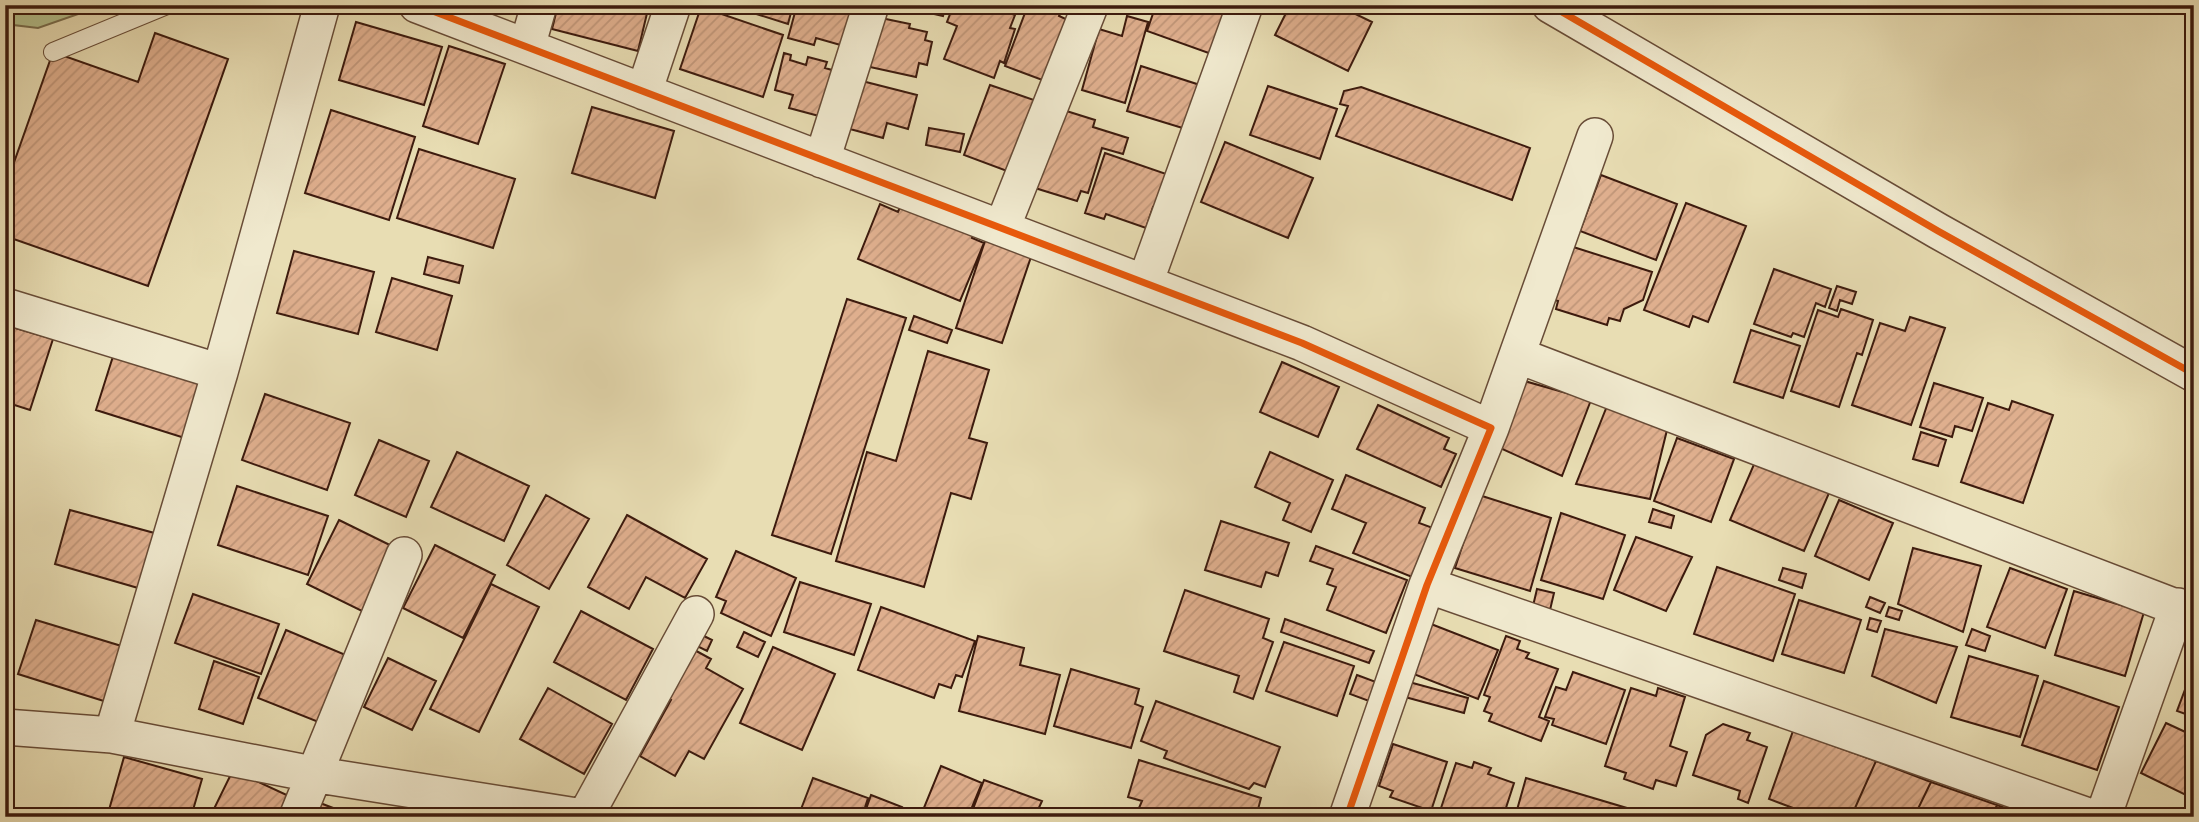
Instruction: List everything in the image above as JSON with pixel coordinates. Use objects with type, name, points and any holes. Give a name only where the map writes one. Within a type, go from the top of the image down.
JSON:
[{"type":"street","points":[[112,735],[220,372],[322,5]]},
{"type":"street","points":[[417,5],[1302,343],[1491,428]]},
{"type":"street","points":[[527,47],[539,5]]},
{"type":"street","points":[[644,92],[673,5]]},
{"type":"street","points":[[822,160],[871,5]]},
{"type":"street","points":[[1145,283],[1245,5]]},
{"type":"street","points":[[1550,5],[1938,231],[2194,374]]},
{"type":"street","points":[[1002,228],[1090,6]]},
{"type":"street","points":[[1347,817],[1427,584],[1491,428],[1595,136]]},
{"type":"street","points":[[5,306],[220,372]]},
{"type":"street","points":[[1517,355],[2186,610],[2103,817]]},
{"type":"street","points":[[297,817],[312,774],[404,555]]},
{"type":"street","points":[[1427,584],[2091,817]]},
{"type":"street","points":[[5,727],[112,735],[312,774],[584,817],[696,614]]},
{"type":"lane","points":[[53,52],[167,5]]},
{"type":"green space","points":[[5,5],[104,5],[38,28],[5,24]]},
{"type":"building","points":[[558,5],[649,5],[638,51],[552,29]]},
{"type":"building","points":[[728,5],[793,5],[788,24]]},
{"type":"building","points":[[797,5],[855,5],[844,46],[816,38],[814,45],[788,38]]},
{"type":"building","points":[[895,5],[946,5],[943,16]]},
{"type":"building","points":[[966,5],[991,5],[1015,15],[1010,28],[1015,29],[1004,63],[1000,61],[994,78],[944,59],[957,26],[947,22],[952,9],[963,13]]},
{"type":"building","points":[[1028,5],[1064,5],[1059,16],[1068,20],[1045,81],[1005,66]]},
{"type":"building","points":[[1156,5],[1209,5],[1233,14],[1217,56],[1147,31]]},
{"type":"building","points":[[1290,5],[1337,5],[1372,22],[1348,71],[1275,35]]},
{"type":"building","points":[[701,7],[783,35],[763,97],[680,69]]},
{"type":"building","points":[[1127,16],[1148,22],[1125,103],[1082,90],[1099,29],[1122,36]]},
{"type":"building","points":[[881,18],[910,24],[909,28],[927,32],[925,40],[932,42],[927,65],[919,63],[916,77],[870,67]]},
{"type":"building","points":[[356,22],[442,47],[424,105],[339,80]]},
{"type":"building","points":[[155,33],[228,59],[148,286],[5,236],[5,188],[53,52],[138,82]]},
{"type":"building","points":[[449,46],[505,64],[478,144],[423,126]]},
{"type":"building","points":[[784,53],[791,55],[790,60],[806,65],[808,57],[827,62],[825,68],[832,70],[819,116],[789,108],[793,95],[775,90]]},
{"type":"building","points":[[1141,66],[1203,86],[1189,130],[1127,111]]},
{"type":"building","points":[[862,81],[917,95],[908,129],[887,123],[883,138],[850,129]]},
{"type":"building","points":[[990,85],[1034,100],[1007,171],[964,155]]},
{"type":"building","points":[[1268,86],[1337,109],[1320,159],[1250,135]]},
{"type":"building","points":[[1361,87],[1530,148],[1512,200],[1336,136],[1348,106],[1340,104],[1344,91]]},
{"type":"building","points":[[592,107],[674,131],[655,198],[572,173]]},
{"type":"building","points":[[1060,109],[1095,120],[1093,127],[1128,138],[1123,154],[1102,148],[1088,193],[1081,191],[1077,201],[1035,188]]},
{"type":"building","points":[[331,110],[415,137],[389,220],[305,193]]},
{"type":"building","points":[[929,128],[964,134],[960,152],[926,145]]},
{"type":"building","points":[[1225,142],[1313,178],[1288,238],[1201,202]]},
{"type":"building","points":[[419,149],[515,179],[493,248],[397,218]]},
{"type":"building","points":[[1105,153],[1175,177],[1164,210],[1153,207],[1146,228],[1106,214],[1104,219],[1085,213]]},
{"type":"building","points":[[1601,175],[1677,204],[1656,260],[1580,231]]},
{"type":"building","points":[[903,200],[975,230],[972,238],[984,243],[960,301],[858,259],[880,204],[898,212]]},
{"type":"building","points":[[1686,203],[1746,226],[1708,322],[1693,316],[1689,327],[1644,310]]},
{"type":"building","points":[[988,232],[1034,248],[1002,343],[956,328]]},
{"type":"building","points":[[1567,245],[1652,272],[1643,300],[1624,309],[1620,321],[1609,318],[1607,325],[1556,309],[1558,301],[1550,299]]},
{"type":"building","points":[[294,251],[374,272],[358,334],[277,313]]},
{"type":"building","points":[[428,257],[463,266],[459,283],[424,274]]},
{"type":"building","points":[[1774,269],[1831,289],[1825,307],[1816,303],[1804,337],[1793,333],[1791,337],[1754,324]]},
{"type":"building","points":[[392,278],[452,296],[437,350],[376,332]]},
{"type":"building","points":[[1837,286],[1856,292],[1852,304],[1840,300],[1837,311],[1829,308]]},
{"type":"building","points":[[847,299],[906,318],[831,554],[772,535]]},
{"type":"building","points":[[1841,309],[1873,320],[1862,355],[1857,353],[1839,407],[1791,391],[1818,310],[1838,317]]},
{"type":"building","points":[[914,316],[952,330],[947,343],[909,330]]},
{"type":"building","points":[[1910,317],[1945,328],[1911,425],[1852,405],[1880,323],[1905,331]]},
{"type":"building","points":[[5,325],[53,339],[30,410],[5,402]]},
{"type":"building","points":[[1751,330],[1800,346],[1783,398],[1734,382]]},
{"type":"building","points":[[115,350],[210,380],[191,440],[96,410]]},
{"type":"building","points":[[928,351],[989,370],[969,438],[987,443],[971,499],[951,493],[924,587],[836,561],[867,452],[896,461]]},
{"type":"building","points":[[1282,362],[1339,387],[1318,437],[1260,412]]},
{"type":"building","points":[[1521,380],[1591,400],[1562,476],[1500,448]]},
{"type":"building","points":[[1934,383],[1983,398],[1972,431],[1955,426],[1952,437],[1920,427]]},
{"type":"building","points":[[265,394],[350,423],[327,490],[242,460]]},
{"type":"building","points":[[2012,401],[2053,415],[2023,503],[1961,482],[1988,403],[2009,410]]},
{"type":"building","points":[[1378,405],[1449,438],[1444,449],[1456,454],[1441,487],[1357,449]]},
{"type":"building","points":[[1607,406],[1667,430],[1650,499],[1576,484]]},
{"type":"building","points":[[1921,432],[1946,440],[1938,466],[1913,459]]},
{"type":"building","points":[[1677,438],[1734,459],[1711,522],[1654,501]]},
{"type":"building","points":[[379,440],[429,461],[406,517],[355,495]]},
{"type":"building","points":[[457,452],[529,486],[504,541],[431,507]]},
{"type":"building","points":[[1270,452],[1333,480],[1311,532],[1283,520],[1290,503],[1255,487]]},
{"type":"building","points":[[1755,462],[1829,493],[1804,551],[1730,520]]},
{"type":"building","points":[[1346,475],[1425,508],[1419,523],[1433,528],[1412,577],[1353,553],[1366,523],[1332,509]]},
{"type":"building","points":[[237,486],[328,516],[308,575],[218,545]]},
{"type":"building","points":[[546,495],[589,519],[549,589],[507,565]]},
{"type":"building","points":[[1479,495],[1551,518],[1530,591],[1455,568]]},
{"type":"building","points":[[1839,500],[1893,523],[1869,580],[1815,556]]},
{"type":"building","points":[[1653,509],[1674,516],[1671,528],[1649,522]]},
{"type":"building","points":[[70,510],[169,537],[145,590],[55,564]]},
{"type":"building","points":[[1561,513],[1625,535],[1603,599],[1541,580]]},
{"type":"building","points":[[627,515],[707,559],[685,598],[646,577],[629,609],[588,587]]},
{"type":"building","points":[[339,520],[400,550],[368,614],[307,584]]},
{"type":"building","points":[[1221,521],[1289,543],[1278,576],[1266,572],[1261,587],[1205,570]]},
{"type":"building","points":[[1636,537],[1692,557],[1666,611],[1614,590]]},
{"type":"building","points":[[435,545],[495,575],[463,638],[403,608]]},
{"type":"building","points":[[1316,546],[1407,580],[1386,633],[1327,610],[1336,587],[1327,584],[1333,569],[1310,561]]},
{"type":"building","points":[[1913,548],[1981,566],[1963,632],[1898,604]]},
{"type":"building","points":[[736,551],[796,578],[771,636],[721,613],[726,601],[716,597]]},
{"type":"building","points":[[1717,567],[1795,594],[1773,661],[1694,634]]},
{"type":"building","points":[[1783,568],[1806,574],[1802,588],[1779,580]]},
{"type":"building","points":[[2010,568],[2067,589],[2045,648],[1987,627]]},
{"type":"building","points":[[800,582],[871,604],[854,655],[784,632]]},
{"type":"building","points":[[491,584],[539,607],[479,732],[430,709]]},
{"type":"building","points":[[1537,589],[1554,593],[1550,610],[1533,606]]},
{"type":"building","points":[[1185,590],[1269,619],[1263,638],[1273,642],[1253,699],[1234,692],[1239,676],[1164,651]]},
{"type":"building","points":[[2074,591],[2144,612],[2125,676],[2055,655]]},
{"type":"building","points":[[193,594],[279,624],[261,674],[175,643]]},
{"type":"building","points":[[1870,597],[1885,603],[1880,613],[1866,607]]},
{"type":"building","points":[[1799,600],[1861,620],[1844,673],[1782,654]]},
{"type":"building","points":[[881,607],[975,641],[962,677],[956,675],[951,688],[939,684],[934,698],[858,670]]},
{"type":"building","points":[[1889,607],[1902,611],[1899,620],[1886,616]]},
{"type":"building","points":[[581,611],[653,649],[626,700],[554,662]]},
{"type":"building","points":[[1870,618],[1881,621],[1877,632],[1867,629]]},
{"type":"building","points":[[1285,619],[1374,651],[1369,663],[1281,632]]},
{"type":"building","points":[[36,620],[128,648],[110,703],[18,674]]},
{"type":"building","points":[[1431,624],[1498,650],[1478,699],[1411,673]]},
{"type":"building","points":[[1885,629],[1957,647],[1936,703],[1872,676]]},
{"type":"building","points":[[1972,629],[1990,636],[1985,651],[1966,645]]},
{"type":"building","points":[[286,630],[348,656],[321,723],[258,698]]},
{"type":"building","points":[[744,632],[765,642],[758,657],[737,647]]},
{"type":"building","points":[[698,633],[712,640],[707,651],[693,644]]},
{"type":"building","points":[[978,636],[1024,648],[1020,665],[1060,675],[1045,734],[959,711]]},
{"type":"building","points":[[1506,636],[1520,641],[1517,649],[1529,653],[1526,658],[1558,669],[1539,717],[1549,721],[1541,741],[1489,721],[1492,714],[1484,711],[1490,697],[1484,695]]},
{"type":"building","points":[[1284,642],[1354,666],[1337,716],[1266,691]]},
{"type":"building","points":[[689,647],[711,659],[706,668],[743,689],[704,759],[689,751],[675,776],[640,756],[671,700],[662,695]]},
{"type":"building","points":[[773,647],[835,674],[802,750],[740,723]]},
{"type":"building","points":[[1969,656],[2038,676],[2020,737],[1951,717]]},
{"type":"building","points":[[388,658],[436,681],[412,730],[364,707]]},
{"type":"building","points":[[214,661],[259,677],[243,724],[199,709]]},
{"type":"building","points":[[1071,669],[1139,689],[1135,704],[1143,707],[1131,748],[1054,726]]},
{"type":"building","points":[[2194,671],[2194,717],[2177,711]]},
{"type":"building","points":[[1573,672],[1625,690],[1606,744],[1552,725],[1554,719],[1545,717],[1556,687],[1566,690]]},
{"type":"building","points":[[1357,675],[1376,682],[1369,701],[1350,694]]},
{"type":"building","points":[[2044,681],[2119,707],[2097,770],[2022,745]]},
{"type":"building","points":[[1409,682],[1468,698],[1464,713],[1405,697]]},
{"type":"building","points":[[548,688],[612,724],[584,774],[520,739]]},
{"type":"building","points":[[1631,688],[1656,696],[1658,688],[1685,697],[1670,746],[1687,752],[1676,786],[1656,780],[1653,789],[1624,779],[1626,773],[1605,766]]},
{"type":"building","points":[[1156,701],[1280,747],[1265,787],[1254,783],[1249,789],[1164,758],[1167,751],[1141,741]]},
{"type":"building","points":[[2166,723],[2194,736],[2194,799],[2141,773]]},
{"type":"building","points":[[1723,724],[1750,733],[1747,740],[1767,747],[1748,803],[1738,799],[1740,791],[1693,775],[1706,735]]},
{"type":"building","points":[[1793,731],[1876,761],[1851,817],[1817,817],[1769,799]]},
{"type":"building","points":[[1393,744],[1447,762],[1431,811],[1390,797],[1393,791],[1379,786]]},
{"type":"building","points":[[124,757],[202,779],[191,817],[107,817]]},
{"type":"building","points":[[1139,760],[1261,798],[1256,817],[1160,817],[1139,808],[1142,801],[1128,797]]},
{"type":"building","points":[[1876,761],[1931,782],[1914,817],[1851,817]]},
{"type":"building","points":[[1474,762],[1491,768],[1488,774],[1514,783],[1503,817],[1468,817],[1441,808],[1456,763],[1472,768]]},
{"type":"building","points":[[941,766],[982,783],[968,817],[921,815]]},
{"type":"building","points":[[233,770],[291,797],[282,817],[210,817]]},
{"type":"building","points":[[813,778],[868,798],[862,817],[798,817]]},
{"type":"building","points":[[1526,778],[1637,811],[1635,817],[1515,817]]},
{"type":"building","points":[[984,780],[1042,801],[1037,812],[1043,814],[1042,817],[970,817]]},
{"type":"building","points":[[1931,782],[1997,805],[1992,817],[1914,817]]},
{"type":"building","points":[[871,795],[902,807],[898,817],[864,815]]},
{"type":"building","points":[[320,803],[357,817],[315,817]]},
{"type":"building","points":[[1997,805],[2029,817],[1992,817]]},
{"type":"cycle path","points":[[417,5],[1302,343],[1491,428],[1427,585],[1347,817]]},
{"type":"cycle path","points":[[1550,5],[1938,231],[2194,374]]}]
